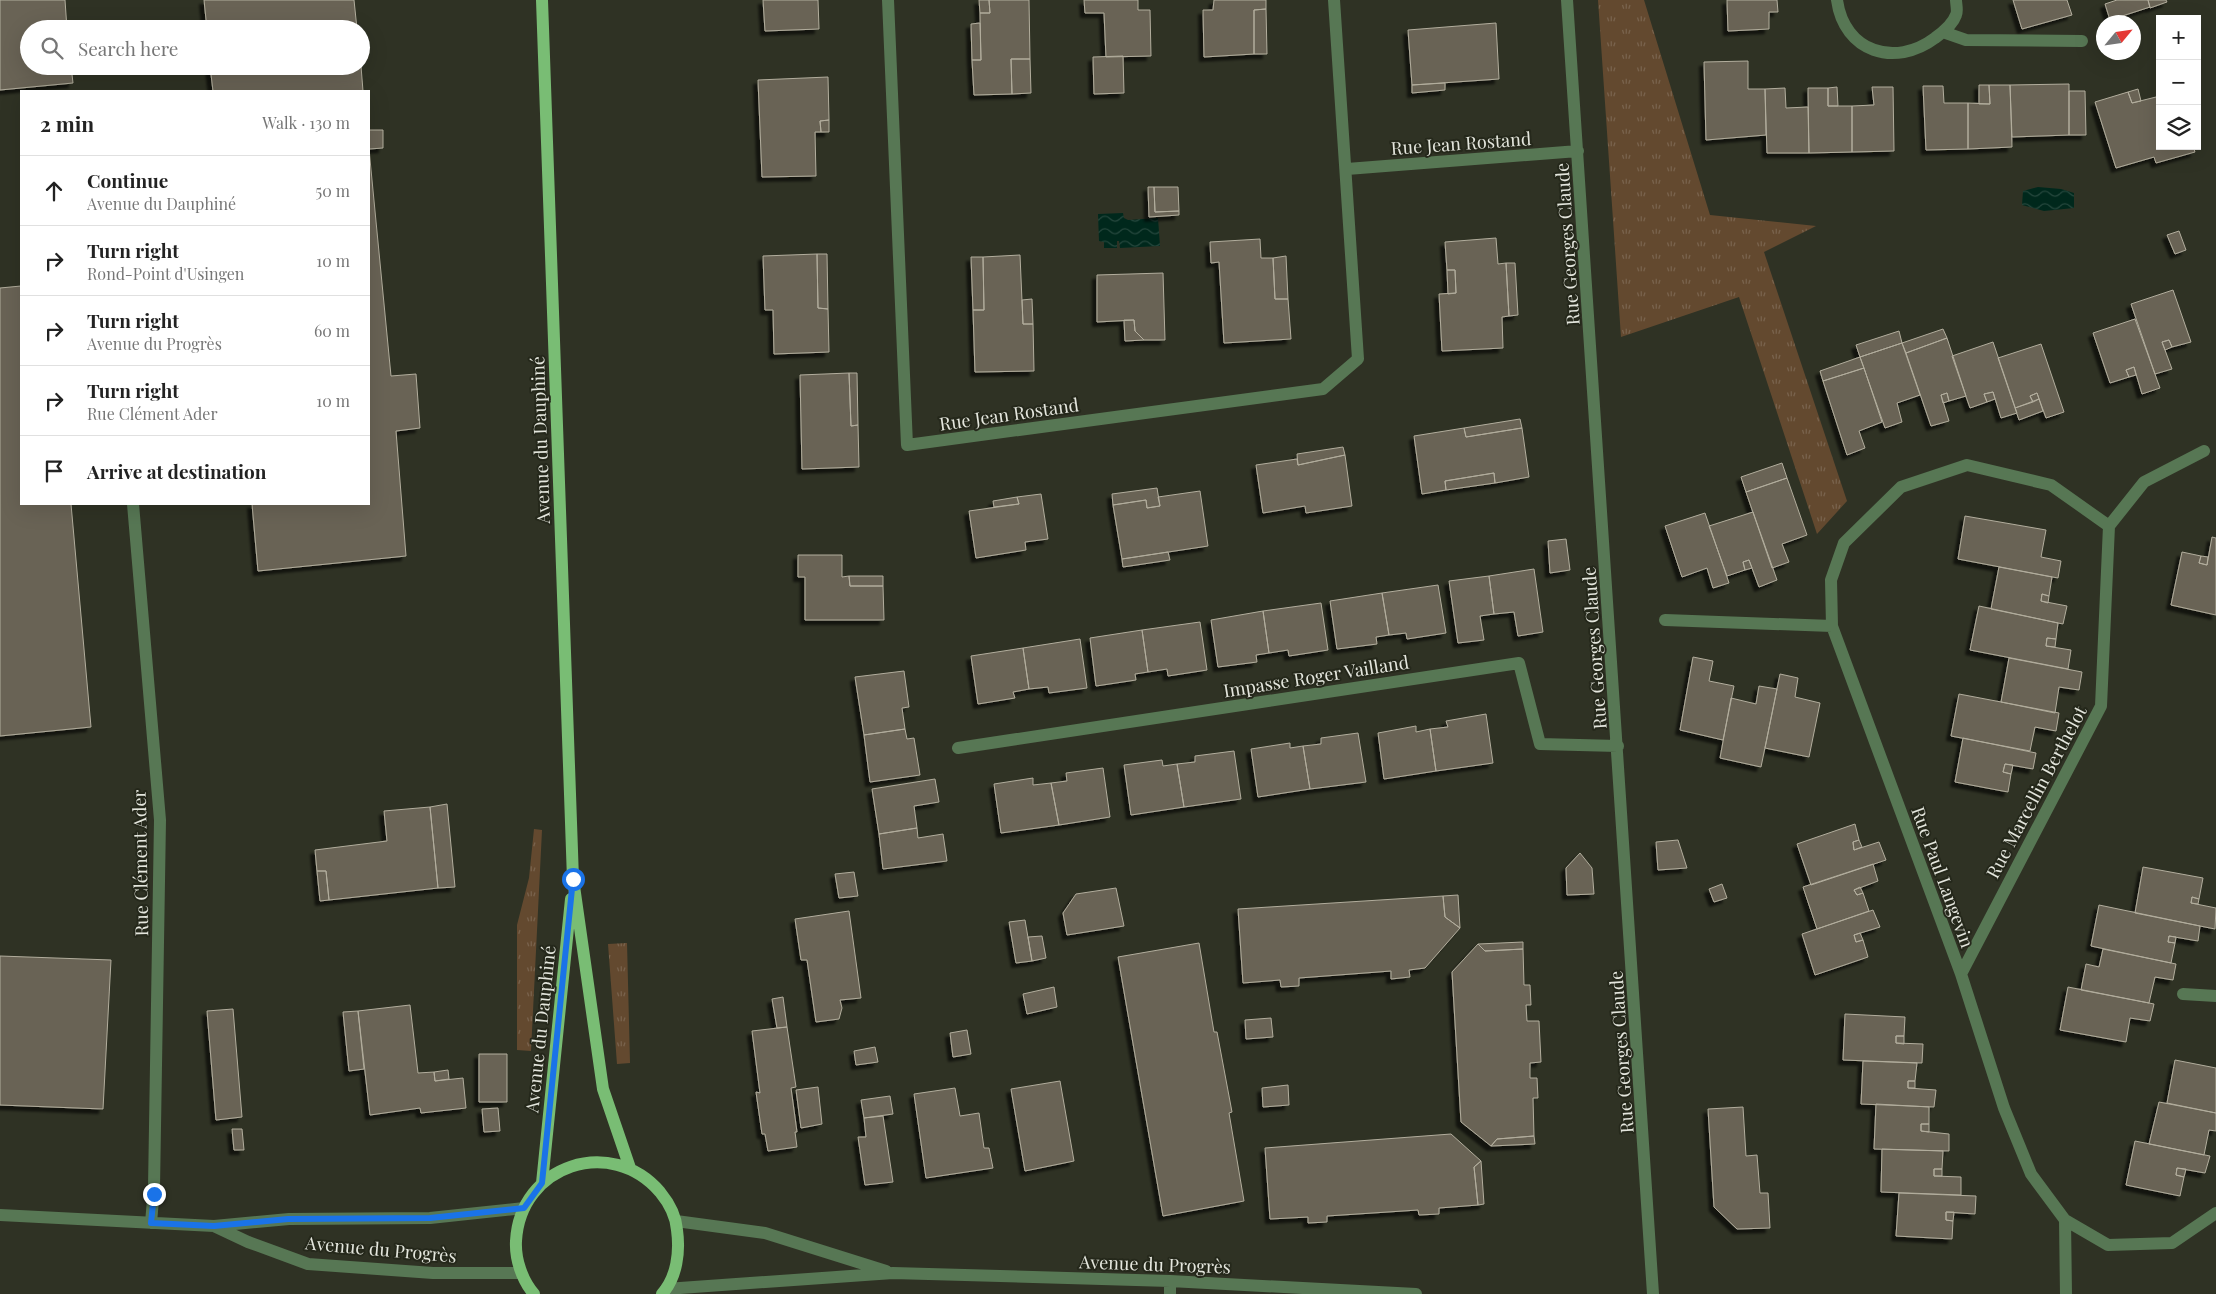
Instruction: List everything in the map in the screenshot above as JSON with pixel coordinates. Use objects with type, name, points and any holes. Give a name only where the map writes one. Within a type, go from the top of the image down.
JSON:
[{"type":"main road","name":"Avenue du Dauphiné","points":[[542,0],[573,879],[603,1089],[630,1168]]},
{"type":"main road","name":"Avenue du Dauphiné","points":[[542,1183],[573,879]]},
{"type":"main road","points":[[534,1294],[521,1272],[516,1251],[517,1229],[524,1208],[542,1183],[561,1170],[584,1163],[607,1162],[630,1168],[650,1181],[666,1199],[676,1221],[679,1244],[676,1268],[664,1292]]},
{"type":"street","name":"Rue Jean Rostand","points":[[888,0],[906,445],[1322,389],[1358,359],[1347,169],[1334,0]]},
{"type":"street","name":"Rue Georges Claude","points":[[1567,0],[1653,1294]]},
{"type":"street","points":[[1837,0],[1839,15],[1852,36],[1871,50],[1902,54],[1926,45],[1944,32],[1956,16],[1956,0]]},
{"type":"street","points":[[1944,32],[1966,40],[2082,41]]},
{"type":"street","name":"Rue Jean Rostand","points":[[1347,169],[1578,151]]},
{"type":"street","points":[[1665,620],[1832,626],[1831,580],[1844,543],[1901,487],[1967,465],[2051,485],[2109,526],[2144,482],[2204,452]]},
{"type":"street","name":"Rue Clément Ader","points":[[133,505],[160,820],[154,1188],[151,1223]]},
{"type":"street","name":"Rue Marcellin Berthelot","points":[[1961,974],[2101,706],[2109,526]]},
{"type":"street","name":"Rue Paul Langevin","points":[[1832,626],[1961,974],[2004,1108],[2031,1174],[2065,1220]]},
{"type":"street","name":"Impasse Roger Vailland","points":[[958,748],[1518,663],[1540,744],[1618,746]]},
{"type":"street","points":[[2183,994],[2216,996]]},
{"type":"street","name":"Avenue du Progrès","points":[[0,1215],[214,1226],[288,1219],[430,1218],[524,1208]]},
{"type":"street","points":[[2065,1220],[2108,1245],[2172,1242],[2216,1213]]},
{"type":"street","points":[[2065,1220],[2066,1294]]},
{"type":"street","name":"Avenue du Progrès","points":[[676,1221],[765,1233],[893,1273]]},
{"type":"street","name":"Avenue du Progrès","points":[[214,1226],[248,1242],[308,1264],[433,1274],[521,1272]]},
{"type":"street","name":"Avenue du Progrès","points":[[664,1292],[893,1273],[1170,1281],[1416,1294]]},
{"type":"street","points":[[1170,1281],[1170,1294]]},
{"type":"green space","points":[[1598,0],[1644,0],[1710,215],[1816,226],[1764,252],[1847,501],[1817,534],[1739,297],[1621,337]]},
{"type":"green space","points":[[534,829],[542,830],[531,1051],[517,1050],[517,925],[529,878]]},
{"type":"green space","points":[[627,943],[630,1063],[617,1064],[608,944]]},
{"type":"water","points":[[2038,187],[2061,189],[2074,193],[2074,208],[2044,211],[2022,205],[2023,191]]},
{"type":"water","points":[[1123,213],[1124,218],[1128,220],[1158,218],[1160,246],[1120,248],[1119,241],[1117,241],[1117,248],[1104,248],[1104,242],[1099,241],[1098,214]]},
{"type":"building","points":[[0,0],[65,0],[66,20],[20,20],[20,75],[72,75],[73,83],[0,90]]},
{"type":"building","points":[[204,0],[354,0],[356,20],[206,20]]},
{"type":"building","points":[[763,0],[818,0],[819,29],[765,31]]},
{"type":"building","points":[[979,0],[989,0],[990,13],[980,13]]},
{"type":"building","points":[[989,0],[1029,0],[1030,59],[1011,59],[1012,94],[974,95],[972,60],[981,60],[980,13],[990,13]]},
{"type":"building","points":[[1084,0],[1138,0],[1138,10],[1150,10],[1151,56],[1106,57],[1104,13],[1085,13]]},
{"type":"building","points":[[1214,0],[1266,0],[1266,9],[1254,10],[1254,54],[1204,57],[1203,10],[1213,10]]},
{"type":"building","points":[[1727,0],[1777,0],[1778,12],[1769,12],[1769,29],[1728,31]]},
{"type":"building","points":[[2013,0],[2067,0],[2072,15],[2022,29]]},
{"type":"building","points":[[2117,0],[2148,0],[2150,7],[2125,15],[2108,15],[2105,4]]},
{"type":"building","points":[[2148,0],[2166,0],[2167,2],[2150,8]]},
{"type":"building","points":[[1266,9],[1267,54],[1254,54],[1254,10]]},
{"type":"building","points":[[980,23],[981,60],[972,60],[971,24]]},
{"type":"building","points":[[1496,23],[1499,79],[1412,85],[1408,30]]},
{"type":"building","points":[[1123,56],[1124,93],[1094,94],[1093,57]]},
{"type":"building","points":[[1011,59],[1030,59],[1031,93],[1012,94]]},
{"type":"building","points":[[1748,61],[1748,89],[1765,89],[1766,135],[1706,140],[1704,62]]},
{"type":"building","points":[[211,75],[362,75],[363,90],[213,90]]},
{"type":"building","points":[[828,77],[829,120],[820,121],[821,132],[815,132],[816,176],[762,177],[758,80]]},
{"type":"building","points":[[1445,83],[1445,90],[1412,93],[1412,85]]},
{"type":"building","points":[[2069,84],[2069,135],[2012,137],[2010,85]]},
{"type":"building","points":[[1979,85],[1989,85],[1990,104],[1979,104]]},
{"type":"building","points":[[1989,85],[2010,85],[2012,147],[1968,149],[1968,103],[1990,104]]},
{"type":"building","points":[[1923,86],[1943,86],[1944,103],[1968,103],[1968,149],[1926,150]]},
{"type":"building","points":[[1837,87],[1838,106],[1828,106],[1828,88]]},
{"type":"building","points":[[1872,87],[1893,87],[1894,151],[1852,152],[1852,106],[1874,105]]},
{"type":"building","points":[[1785,88],[1786,108],[1808,107],[1809,153],[1767,153],[1765,89]]},
{"type":"building","points":[[1808,88],[1828,88],[1828,106],[1852,106],[1852,152],[1809,153]]},
{"type":"building","points":[[2138,89],[2141,101],[2132,103],[2128,92]]},
{"type":"building","points":[[2069,91],[2085,91],[2086,135],[2069,135]]},
{"type":"building","points":[[2128,92],[2132,103],[2156,97],[2156,150],[2194,150],[2195,152],[2156,163],[2154,157],[2116,168],[2095,102]]},
{"type":"building","points":[[829,120],[829,132],[821,132],[820,121]]},
{"type":"building","points":[[370,130],[383,130],[383,148],[370,149]]},
{"type":"building","points":[[370,159],[391,376],[416,374],[420,428],[396,431],[406,556],[258,571],[252,505],[370,505]]},
{"type":"building","points":[[1148,187],[1154,187],[1155,212],[1179,211],[1179,215],[1149,217]]},
{"type":"building","points":[[1154,187],[1178,187],[1179,211],[1155,212]]},
{"type":"building","points":[[2179,231],[2186,250],[2175,254],[2167,235]]},
{"type":"building","points":[[1496,238],[1498,264],[1506,263],[1509,316],[1502,317],[1503,348],[1442,351],[1439,294],[1456,293],[1455,270],[1447,270],[1445,242]]},
{"type":"building","points":[[1260,239],[1261,258],[1273,258],[1275,299],[1288,299],[1291,339],[1224,343],[1219,262],[1211,263],[1210,242]]},
{"type":"building","points":[[817,254],[818,308],[828,309],[829,352],[774,354],[773,310],[765,310],[763,256]]},
{"type":"building","points":[[817,254],[827,254],[828,309],[818,308]]},
{"type":"building","points":[[1020,255],[1023,324],[1033,324],[1034,371],[975,372],[973,310],[984,310],[983,257]]},
{"type":"building","points":[[1286,256],[1288,299],[1275,299],[1273,258]]},
{"type":"building","points":[[971,257],[983,257],[984,310],[973,310]]},
{"type":"building","points":[[1506,263],[1515,263],[1518,315],[1509,316]]},
{"type":"building","points":[[1447,270],[1455,270],[1456,293],[1448,294]]},
{"type":"building","points":[[1163,273],[1165,340],[1144,340],[1135,331],[1134,320],[1097,322],[1097,275]]},
{"type":"building","points":[[20,286],[20,505],[71,505],[91,727],[0,736],[0,288]]},
{"type":"building","points":[[2173,290],[2191,342],[2172,347],[2169,340],[2162,342],[2172,369],[2155,374],[2131,304]]},
{"type":"building","points":[[1032,299],[1033,324],[1023,324],[1022,300]]},
{"type":"building","points":[[2135,319],[2160,388],[2142,394],[2134,367],[2126,370],[2129,377],[2110,383],[2093,333]]},
{"type":"building","points":[[1124,320],[1134,320],[1135,331],[1144,340],[1125,341]]},
{"type":"building","points":[[1943,329],[1947,338],[1906,353],[1902,343]]},
{"type":"building","points":[[1899,331],[1902,343],[1860,357],[1856,345]]},
{"type":"building","points":[[1947,338],[1966,396],[1949,401],[1947,393],[1941,395],[1949,421],[1931,426],[1906,353]]},
{"type":"building","points":[[2169,340],[2172,347],[2165,350],[2162,342]]},
{"type":"building","points":[[1993,342],[2017,413],[2001,418],[1993,392],[1984,394],[1987,402],[1970,408],[1952,356]]},
{"type":"building","points":[[1902,343],[1920,395],[1897,403],[1902,422],[1885,428],[1860,357]]},
{"type":"building","points":[[2041,344],[2064,412],[2046,418],[2037,393],[2030,396],[2033,402],[2015,408],[1998,358]]},
{"type":"building","points":[[1860,357],[1864,368],[1823,381],[1820,371]]},
{"type":"building","points":[[2134,367],[2136,375],[2129,377],[2126,370]]},
{"type":"building","points":[[1864,368],[1882,422],[1859,431],[1865,448],[1847,455],[1823,381]]},
{"type":"building","points":[[849,373],[851,426],[858,425],[859,467],[802,469],[800,375]]},
{"type":"building","points":[[849,373],[857,373],[858,425],[851,426]]},
{"type":"building","points":[[1993,392],[1995,399],[1987,402],[1984,394]]},
{"type":"building","points":[[1947,393],[1949,401],[1943,403],[1941,395]]},
{"type":"building","points":[[2037,393],[2039,399],[2033,402],[2030,396]]},
{"type":"building","points":[[2039,399],[2043,411],[2019,420],[2015,408]]},
{"type":"building","points":[[1520,419],[1522,428],[1466,437],[1464,428]]},
{"type":"building","points":[[1464,428],[1466,437],[1522,428],[1529,477],[1495,483],[1494,473],[1445,481],[1446,490],[1422,494],[1414,436]]},
{"type":"building","points":[[1343,447],[1345,455],[1298,465],[1297,454]]},
{"type":"building","points":[[1345,455],[1352,506],[1306,513],[1305,506],[1263,513],[1256,465],[1297,459],[1298,465]]},
{"type":"building","points":[[1782,463],[1787,478],[1746,492],[1741,477]]},
{"type":"building","points":[[1494,473],[1495,483],[1446,490],[1445,481]]},
{"type":"building","points":[[1787,478],[1807,535],[1782,544],[1789,562],[1772,568],[1746,492]]},
{"type":"building","points":[[1157,488],[1160,506],[1147,508],[1146,500],[1113,505],[1112,494]]},
{"type":"building","points":[[1200,491],[1208,546],[1122,559],[1113,505],[1146,500],[1147,508],[1160,506],[1158,497]]},
{"type":"building","points":[[1041,494],[1048,539],[1025,542],[1026,550],[976,558],[969,511],[1019,504],[1017,497]]},
{"type":"building","points":[[1017,497],[1019,504],[994,507],[993,501]]},
{"type":"building","points":[[1753,512],[1777,580],[1759,587],[1749,560],[1743,562],[1745,570],[1727,576],[1709,526]]},
{"type":"building","points":[[1705,513],[1729,583],[1713,588],[1707,568],[1682,577],[1665,526]]},
{"type":"building","points":[[1965,516],[2046,530],[2041,557],[2061,561],[2058,578],[1958,559]]},
{"type":"building","points":[[2212,537],[2216,538],[2216,615],[2171,605],[2182,552],[2201,556],[2199,563],[2207,565]]},
{"type":"building","points":[[1566,539],[1570,570],[1550,573],[1548,541]]},
{"type":"building","points":[[1168,552],[1170,560],[1123,567],[1122,559]]},
{"type":"building","points":[[798,555],[842,555],[842,577],[849,576],[850,586],[883,586],[884,620],[805,620],[805,577],[798,577]]},
{"type":"building","points":[[2201,556],[2208,557],[2207,565],[2199,563]]},
{"type":"building","points":[[1749,560],[1752,568],[1745,570],[1743,562]]},
{"type":"building","points":[[1999,567],[2052,577],[2049,596],[2042,594],[2041,601],[2067,606],[2063,624],[1991,609]]},
{"type":"building","points":[[1534,569],[1543,632],[1518,636],[1514,612],[1494,614],[1489,576]]},
{"type":"building","points":[[849,576],[883,576],[883,586],[850,586]]},
{"type":"building","points":[[1489,576],[1494,614],[1480,616],[1484,640],[1458,643],[1449,581]]},
{"type":"building","points":[[1438,585],[1446,633],[1407,639],[1406,633],[1389,635],[1382,593]]},
{"type":"building","points":[[1382,593],[1389,635],[1376,637],[1377,644],[1337,649],[1330,601]]},
{"type":"building","points":[[2042,594],[2049,596],[2048,603],[2041,601]]},
{"type":"building","points":[[1321,603],[1328,650],[1289,656],[1288,650],[1269,653],[1263,611]]},
{"type":"building","points":[[1979,606],[2058,623],[2056,639],[2047,638],[2046,646],[2071,650],[2068,669],[1970,650]]},
{"type":"building","points":[[1263,611],[1269,653],[1256,655],[1257,662],[1218,667],[1211,620]]},
{"type":"building","points":[[1200,622],[1207,670],[1168,676],[1167,669],[1148,672],[1142,630]]},
{"type":"building","points":[[1142,630],[1148,672],[1135,674],[1136,680],[1096,686],[1090,638]]},
{"type":"building","points":[[2047,638],[2056,639],[2055,647],[2046,646]]},
{"type":"building","points":[[1080,639],[1087,688],[1049,693],[1048,687],[1029,689],[1023,648]]},
{"type":"building","points":[[1023,648],[1029,689],[1013,692],[1015,698],[978,704],[971,656]]},
{"type":"building","points":[[1693,657],[1713,661],[1709,681],[1734,686],[1723,740],[1680,730]]},
{"type":"building","points":[[2009,658],[2082,672],[2079,690],[2059,687],[2055,713],[2001,702]]},
{"type":"building","points":[[904,671],[909,707],[902,708],[905,729],[864,735],[855,677]]},
{"type":"building","points":[[1780,674],[1798,678],[1795,697],[1820,703],[1809,757],[1765,748]]},
{"type":"building","points":[[1759,686],[1777,689],[1761,767],[1720,758],[1731,698],[1756,704]]},
{"type":"building","points":[[1959,694],[2059,713],[2056,731],[2035,727],[2030,751],[1951,736]]},
{"type":"building","points":[[1486,714],[1493,763],[1436,771],[1430,729],[1448,727],[1446,721]]},
{"type":"building","points":[[1416,726],[1416,732],[1430,729],[1436,771],[1384,779],[1378,733]]},
{"type":"building","points":[[905,729],[907,739],[914,738],[920,775],[870,782],[864,735]]},
{"type":"building","points":[[1358,733],[1366,782],[1310,789],[1303,746],[1321,744],[1321,738]]},
{"type":"building","points":[[1963,738],[2036,753],[2033,769],[2005,764],[2003,772],[2011,774],[2008,792],[1955,782]]},
{"type":"building","points":[[1290,743],[1290,748],[1303,746],[1310,789],[1258,797],[1251,749]]},
{"type":"building","points":[[1234,751],[1241,799],[1184,807],[1177,764],[1195,762],[1195,756]]},
{"type":"building","points":[[1162,760],[1163,766],[1177,764],[1184,807],[1131,815],[1124,765]]},
{"type":"building","points":[[2005,764],[2013,765],[2011,774],[2003,772]]},
{"type":"building","points":[[1103,768],[1110,817],[1059,825],[1051,783],[1067,781],[1066,773]]},
{"type":"building","points":[[1033,778],[1033,785],[1051,783],[1059,825],[1001,833],[994,784]]},
{"type":"building","points":[[935,779],[939,802],[914,806],[917,828],[879,834],[872,789]]},
{"type":"building","points":[[447,804],[455,887],[438,888],[430,807]]},
{"type":"building","points":[[430,807],[438,888],[329,900],[326,871],[317,871],[315,850],[387,841],[384,811]]},
{"type":"building","points":[[1855,824],[1859,840],[1853,842],[1854,850],[1879,842],[1886,860],[1811,885],[1797,844]]},
{"type":"building","points":[[917,828],[918,838],[943,834],[947,861],[883,869],[879,834]]},
{"type":"building","points":[[1678,840],[1687,868],[1658,870],[1656,842]]},
{"type":"building","points":[[1859,840],[1862,847],[1854,850],[1853,842]]},
{"type":"building","points":[[1580,853],[1592,868],[1594,894],[1567,895],[1566,868]]},
{"type":"building","points":[[1873,864],[1878,881],[1854,890],[1857,895],[1863,893],[1869,911],[1817,929],[1803,887]]},
{"type":"building","points":[[2143,867],[2203,878],[2199,899],[2192,897],[2191,903],[2216,908],[2215,929],[2135,913]]},
{"type":"building","points":[[317,871],[326,871],[329,900],[320,901]]},
{"type":"building","points":[[854,872],[858,896],[839,898],[835,874]]},
{"type":"building","points":[[1722,884],[1727,898],[1714,902],[1709,889]]},
{"type":"building","points":[[1860,887],[1863,893],[1857,895],[1854,890]]},
{"type":"building","points":[[1116,888],[1124,926],[1067,935],[1063,913],[1076,894]]},
{"type":"building","points":[[1458,895],[1460,928],[1445,917],[1443,896]]},
{"type":"building","points":[[1443,896],[1445,917],[1460,928],[1425,968],[1409,970],[1410,977],[1391,979],[1391,971],[1299,978],[1299,986],[1281,987],[1280,980],[1243,983],[1238,909]]},
{"type":"building","points":[[2192,897],[2199,899],[2198,904],[2191,903]]},
{"type":"building","points":[[2099,905],[2200,926],[2198,941],[2169,936],[2168,942],[2175,943],[2171,963],[2091,946]]},
{"type":"building","points":[[1873,910],[1880,927],[1854,935],[1856,942],[1863,940],[1868,957],[1815,975],[1802,934]]},
{"type":"building","points":[[849,911],[861,998],[840,1000],[842,1008],[839,1019],[816,1022],[807,960],[801,960],[795,919]]},
{"type":"building","points":[[1025,920],[1032,961],[1016,963],[1009,922]]},
{"type":"building","points":[[1860,933],[1863,940],[1856,942],[1854,935]]},
{"type":"building","points":[[1042,936],[1046,958],[1032,961],[1028,937]]},
{"type":"building","points":[[2169,936],[2176,937],[2175,943],[2168,942]]},
{"type":"building","points":[[1523,942],[1523,949],[1485,951],[1478,944]]},
{"type":"building","points":[[1199,943],[1214,1032],[1217,1032],[1232,1112],[1229,1113],[1244,1201],[1163,1216],[1118,957]]},
{"type":"building","points":[[1478,944],[1485,951],[1523,949],[1524,985],[1530,985],[1531,1005],[1526,1005],[1527,1021],[1539,1021],[1541,1062],[1530,1063],[1530,1078],[1537,1078],[1538,1098],[1533,1098],[1534,1136],[1497,1139],[1491,1146],[1461,1122],[1452,972]]},
{"type":"building","points":[[2103,949],[2176,964],[2173,980],[2155,977],[2149,1003],[2081,990],[2086,964],[2099,967]]},
{"type":"building","points":[[0,956],[111,960],[103,1109],[0,1105]]},
{"type":"building","points":[[1054,987],[1057,1007],[1027,1014],[1023,994]]},
{"type":"building","points":[[2068,987],[2154,1004],[2150,1021],[2130,1018],[2126,1042],[2060,1030]]},
{"type":"building","points":[[783,997],[787,1027],[777,1028],[772,999]]},
{"type":"building","points":[[410,1005],[418,1073],[434,1072],[435,1081],[463,1078],[466,1108],[421,1113],[420,1108],[370,1115],[358,1011]]},
{"type":"building","points":[[233,1009],[242,1117],[216,1120],[207,1011]]},
{"type":"building","points":[[358,1011],[364,1069],[349,1071],[343,1012]]},
{"type":"building","points":[[1845,1014],[1905,1017],[1904,1036],[1896,1036],[1896,1043],[1923,1044],[1922,1063],[1843,1060]]},
{"type":"building","points":[[1271,1018],[1273,1037],[1246,1039],[1245,1020]]},
{"type":"building","points":[[787,1027],[796,1087],[791,1088],[797,1132],[795,1132],[797,1147],[768,1151],[765,1134],[762,1134],[756,1092],[760,1093],[752,1031]]},
{"type":"building","points":[[967,1030],[971,1054],[953,1057],[950,1033]]},
{"type":"building","points":[[1896,1036],[1904,1036],[1904,1044],[1896,1043]]},
{"type":"building","points":[[875,1047],[878,1062],[856,1065],[854,1051]]},
{"type":"building","points":[[479,1054],[507,1054],[507,1102],[479,1102]]},
{"type":"building","points":[[2175,1060],[2216,1068],[2216,1113],[2167,1103]]},
{"type":"building","points":[[1863,1061],[1917,1063],[1915,1081],[1908,1081],[1908,1088],[1936,1090],[1934,1107],[1861,1104]]},
{"type":"building","points":[[448,1070],[449,1079],[435,1081],[434,1072]]},
{"type":"building","points":[[1060,1081],[1074,1161],[1025,1171],[1011,1089]]},
{"type":"building","points":[[1908,1081],[1915,1081],[1915,1088],[1908,1088]]},
{"type":"building","points":[[1288,1085],[1289,1105],[1263,1107],[1262,1088]]},
{"type":"building","points":[[818,1087],[822,1124],[801,1128],[796,1090]]},
{"type":"building","points":[[955,1088],[960,1116],[979,1113],[984,1148],[989,1148],[993,1168],[926,1178],[914,1094]]},
{"type":"building","points":[[890,1096],[893,1114],[864,1118],[861,1100]]},
{"type":"building","points":[[2159,1102],[2216,1113],[2216,1131],[2209,1130],[2204,1155],[2149,1144]]},
{"type":"building","points":[[1876,1104],[1929,1107],[1929,1124],[1921,1124],[1921,1131],[1949,1134],[1949,1151],[1874,1149]]},
{"type":"building","points":[[1743,1107],[1746,1156],[1757,1155],[1760,1193],[1768,1193],[1770,1228],[1737,1229],[1714,1207],[1708,1109]]},
{"type":"building","points":[[498,1108],[500,1131],[484,1132],[482,1109]]},
{"type":"building","points":[[883,1116],[893,1182],[865,1185],[858,1137],[866,1137],[864,1118]]},
{"type":"building","points":[[1921,1124],[1929,1124],[1929,1132],[1921,1131]]},
{"type":"building","points":[[232,1129],[242,1129],[244,1150],[234,1150]]},
{"type":"building","points":[[1451,1134],[1481,1161],[1474,1167],[1478,1205],[1439,1208],[1439,1214],[1419,1215],[1418,1210],[1327,1216],[1327,1222],[1308,1223],[1308,1217],[1270,1219],[1265,1148]]},
{"type":"building","points":[[1534,1136],[1535,1144],[1491,1146],[1497,1139]]},
{"type":"building","points":[[2135,1141],[2210,1156],[2205,1173],[2177,1168],[2176,1175],[2184,1177],[2180,1196],[2126,1185]]},
{"type":"building","points":[[1882,1149],[1943,1151],[1942,1169],[1934,1169],[1934,1176],[1961,1177],[1961,1195],[1881,1192]]},
{"type":"building","points":[[1481,1161],[1484,1204],[1478,1205],[1474,1167]]},
{"type":"building","points":[[2177,1168],[2186,1169],[2184,1177],[2176,1175]]},
{"type":"building","points":[[1934,1169],[1942,1169],[1942,1176],[1934,1176]]},
{"type":"building","points":[[1899,1193],[1976,1196],[1975,1214],[1946,1212],[1946,1220],[1953,1221],[1952,1239],[1896,1236]]},
{"type":"building","points":[[1946,1212],[1954,1212],[1953,1221],[1946,1220]]},
{"type":"route","points":[[154,1194],[151,1223],[214,1226],[288,1219],[430,1218],[524,1208],[532,1194],[542,1183],[573,879]]}]
